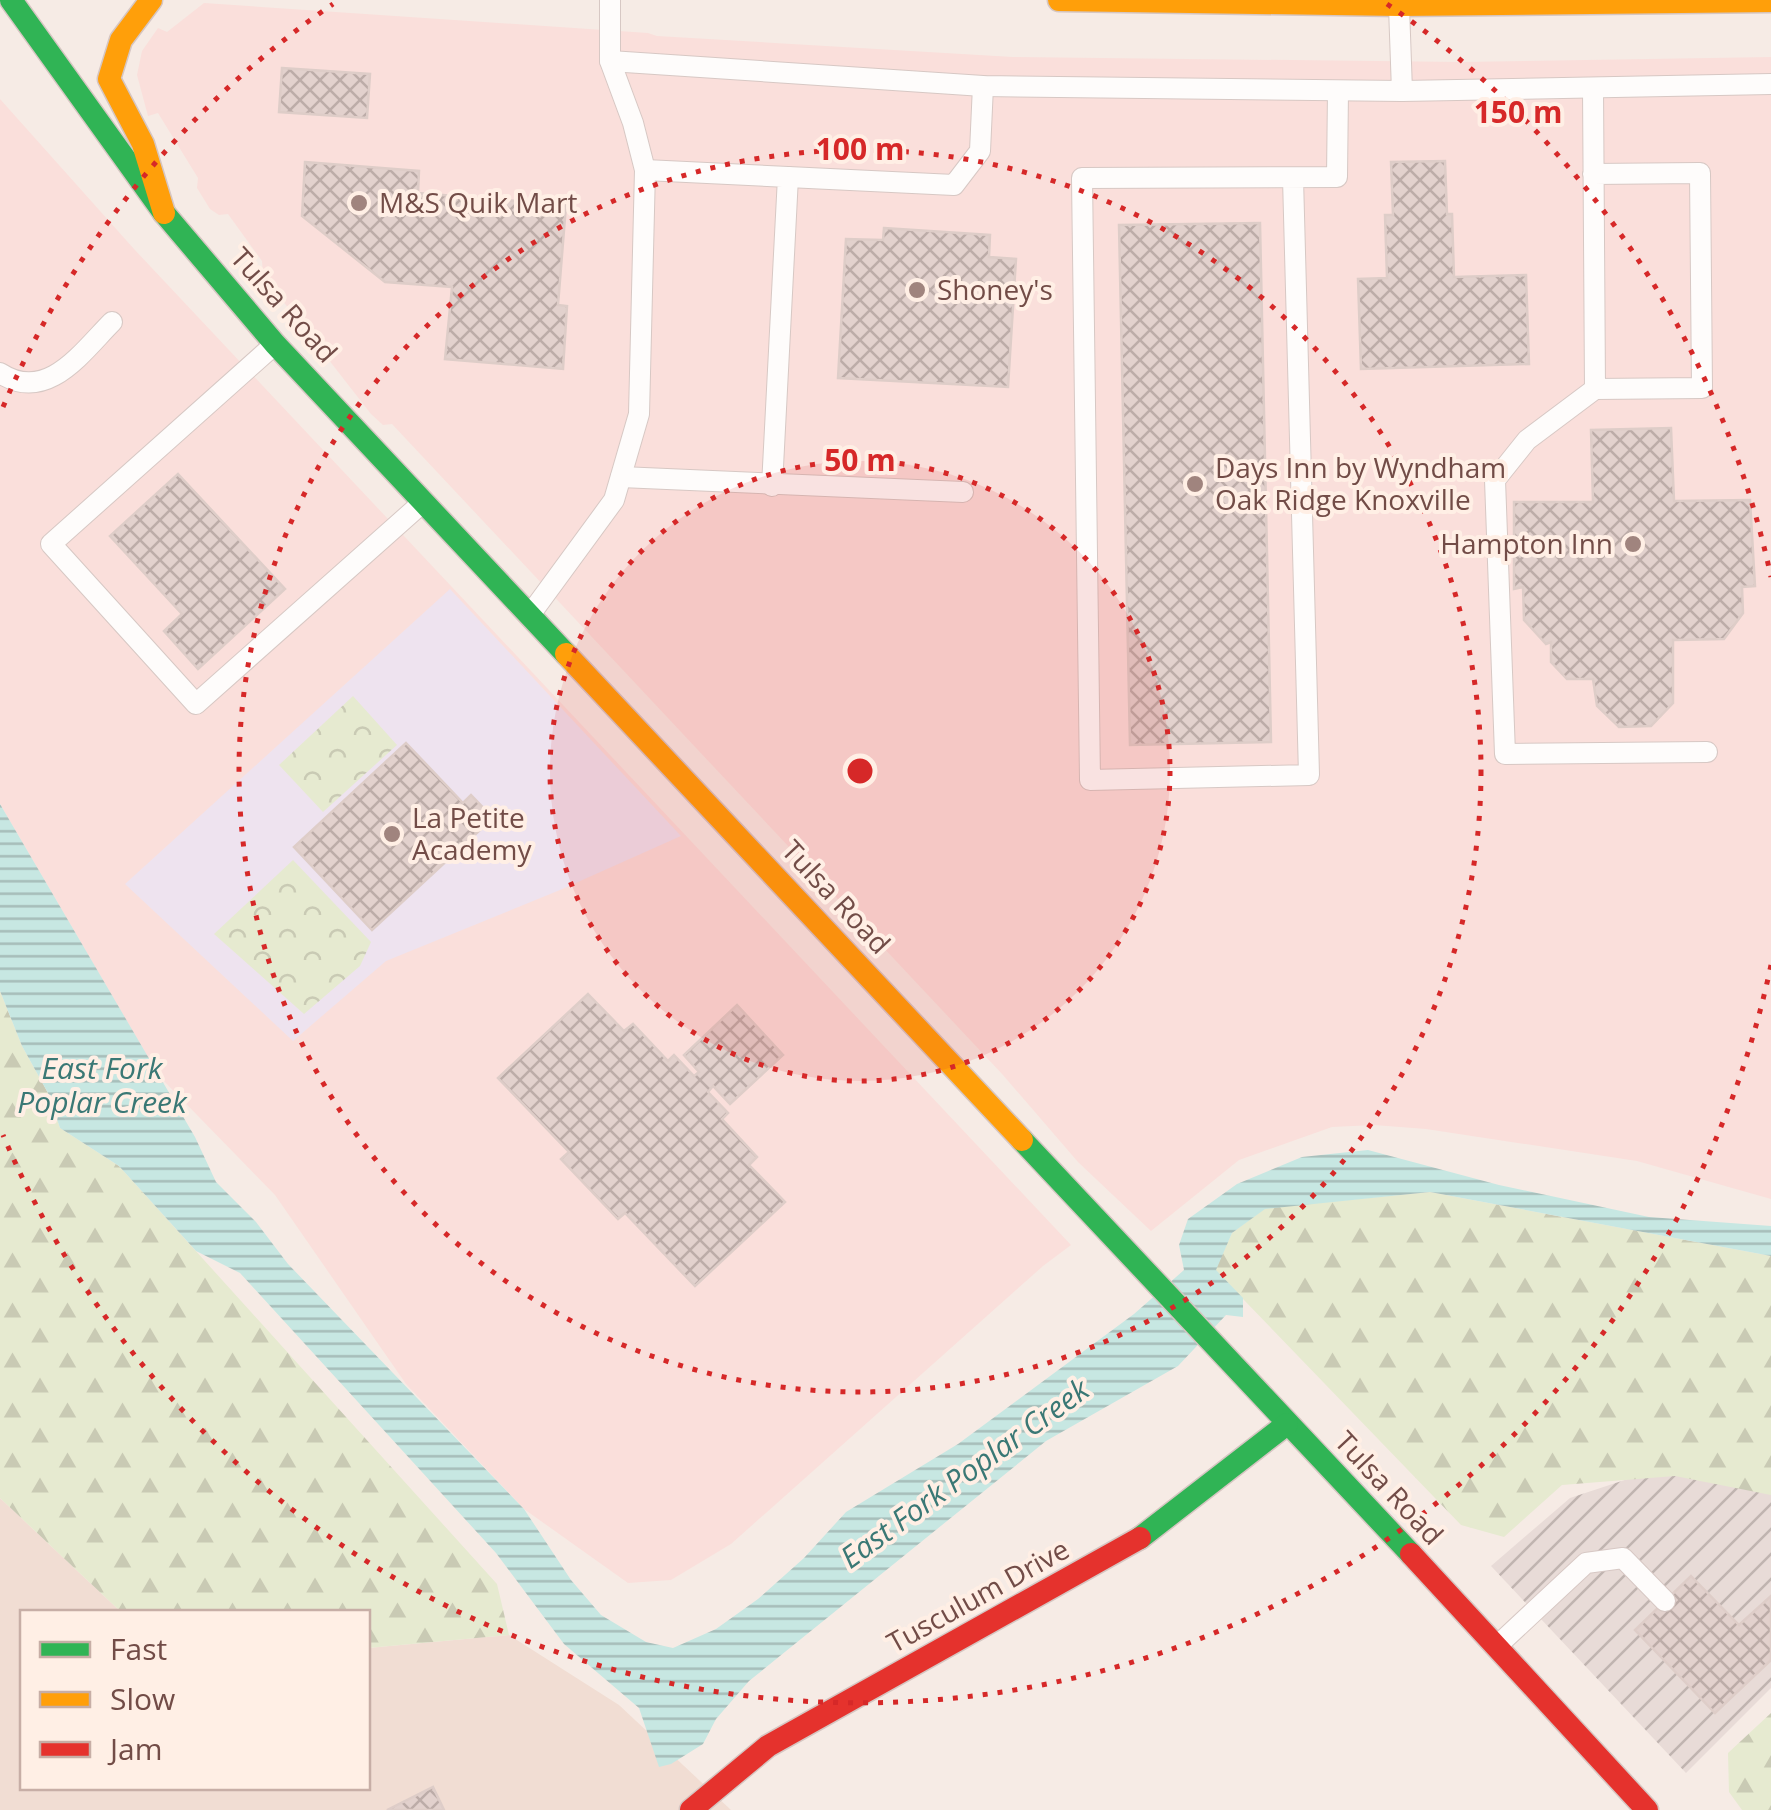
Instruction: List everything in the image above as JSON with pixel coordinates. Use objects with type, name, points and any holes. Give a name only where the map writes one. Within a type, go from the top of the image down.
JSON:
[{"type":"main road","name":"Tulsa Road","points":[[11,0],[164,213],[275,344],[1647,1810]]},
{"type":"main road","points":[[152,0],[121,40],[108,79],[144,144],[164,213]]},
{"type":"main road","points":[[1059,0],[1771,1]]},
{"type":"main road","name":"Tusculum Drive","points":[[691,1810],[768,1746],[1138,1540],[1287,1424]]},
{"type":"lane","points":[[530,614],[614,500],[639,414],[645,170],[634,123],[610,60],[610,0]]},
{"type":"lane","points":[[1399,2],[1402,91]]},
{"type":"lane","points":[[610,60],[984,86],[1402,91],[1771,84]]},
{"type":"lane","points":[[645,170],[954,185],[980,152],[984,86]]},
{"type":"lane","points":[[1592,88],[1595,389]]},
{"type":"lane","points":[[1293,178],[1309,775],[1090,780],[1082,178],[1337,177],[1338,91]]},
{"type":"lane","points":[[1593,174],[1700,173],[1702,388],[1595,389],[1526,440],[1495,480],[1505,754],[1707,752]]},
{"type":"lane","points":[[772,486],[788,177]]},
{"type":"lane","points":[[0,373],[15,382],[56,378],[112,322]]},
{"type":"lane","points":[[275,344],[51,544],[196,704],[424,501]]},
{"type":"lane","points":[[621,477],[963,492]]},
{"type":"lane","points":[[1496,1647],[1586,1563],[1624,1558],[1666,1600]]},
{"type":"shaded area","points":[[204,3],[1013,57],[1461,62],[1771,57],[1771,1199],[1637,1161],[1426,1129],[1332,1127],[1239,1160],[1151,1231],[1078,1162],[1003,1075],[392,424],[383,425],[371,414],[268,282],[262,261],[228,214],[219,215],[210,209],[197,188],[198,178],[158,113],[148,116],[137,75],[142,51],[158,28],[167,32]]},
{"type":"shaded area","points":[[0,99],[134,249],[1071,1245],[731,1544],[671,1580],[628,1583],[524,1509],[406,1384],[275,1195],[159,1076],[0,804]]},
{"type":"shaded area","points":[[450,589],[681,836],[386,961],[293,1041],[125,884]]},
{"type":"shaded area","points":[[1646,1473],[1730,1474],[1771,1490],[1771,1688],[1686,1773],[1491,1566],[1570,1498]]},
{"type":"shaded area","points":[[0,1498],[119,1610],[20,1610],[20,1790],[370,1790],[370,1648],[509,1635],[619,1705],[731,1810],[0,1810]]},
{"type":"green space","points":[[353,696],[397,745],[323,812],[279,765]]},
{"type":"green space","points":[[293,860],[371,942],[360,966],[304,1014],[214,934]]},
{"type":"green space","points":[[0,991],[22,1046],[48,1093],[60,1128],[119,1166],[497,1584],[509,1635],[370,1648],[370,1610],[119,1610],[0,1498]]},
{"type":"green space","points":[[1430,1192],[1771,1256],[1771,1495],[1675,1476],[1562,1485],[1504,1537],[1461,1525],[1215,1270],[1232,1233],[1265,1208]]},
{"type":"green space","points":[[1771,1713],[1771,1810],[1742,1810],[1729,1792],[1728,1753]]},
{"type":"water","name":"East Fork Poplar Creek","points":[[0,804],[195,1137],[216,1182],[256,1222],[288,1264],[524,1509],[571,1580],[601,1615],[646,1642],[673,1648],[716,1629],[758,1599],[804,1558],[846,1512],[958,1444],[1134,1314],[1184,1270],[1179,1245],[1188,1219],[1237,1184],[1302,1157],[1368,1150],[1499,1185],[1649,1217],[1771,1226],[1771,1256],[1430,1192],[1265,1209],[1232,1233],[1216,1270],[1243,1298],[1243,1317],[1226,1315],[1178,1366],[1046,1441],[749,1681],[716,1719],[703,1744],[659,1767],[639,1708],[564,1644],[496,1553],[240,1273],[196,1251],[119,1166],[60,1128],[48,1093],[22,1046],[0,991]]},
{"type":"building","points":[[282,68],[370,74],[367,118],[279,112]]},
{"type":"building","points":[[1445,161],[1454,277],[1526,275],[1529,364],[1361,369],[1358,279],[1387,278],[1385,215],[1393,215],[1391,162]]},
{"type":"building","points":[[305,162],[419,171],[418,193],[566,205],[558,305],[567,306],[563,369],[445,359],[452,287],[385,282],[302,216]]},
{"type":"building","name":"Days Inn by Wyndham Oak Ridge Knoxville","points":[[1260,223],[1271,742],[1130,745],[1119,225]]},
{"type":"building","points":[[884,228],[990,235],[989,257],[1016,259],[1008,387],[838,378],[846,239],[883,240]]},
{"type":"building","name":"Hampton Inn","points":[[1671,428],[1674,501],[1750,500],[1755,586],[1742,587],[1743,613],[1724,639],[1673,640],[1673,703],[1651,726],[1619,727],[1597,706],[1593,679],[1567,679],[1551,662],[1551,642],[1546,644],[1524,620],[1523,587],[1514,589],[1514,502],[1593,502],[1591,430]]},
{"type":"building","points":[[178,474],[285,589],[198,669],[164,631],[182,614],[110,536]]},
{"type":"building","points":[[406,743],[463,803],[471,795],[493,818],[372,930],[294,847]]},
{"type":"building","points":[[588,994],[624,1031],[633,1024],[668,1061],[674,1055],[694,1076],[699,1072],[684,1055],[737,1005],[783,1055],[730,1104],[713,1086],[708,1092],[728,1113],[722,1119],[757,1157],[749,1165],[785,1202],[695,1286],[625,1213],[618,1219],[561,1159],[569,1152],[498,1078]]},
{"type":"building","points":[[1691,1576],[1739,1625],[1771,1596],[1771,1660],[1715,1713],[1635,1630]]},
{"type":"building","points":[[433,1787],[444,1810],[387,1810]]},
{"type":"traffic: fast","points":[[11,0],[164,213],[275,344],[566,654]]},
{"type":"traffic: fast","points":[[1022,1140],[1411,1554]]},
{"type":"traffic: fast","points":[[1140,1538],[1287,1424]]},
{"type":"traffic: slow","points":[[151,0],[121,40],[109,79],[143,144],[164,213]]},
{"type":"traffic: slow","points":[[1059,0],[1399,5],[1771,1]]},
{"type":"traffic: slow","points":[[566,654],[1022,1140]]},
{"type":"traffic: jam","points":[[691,1810],[768,1746],[1140,1538]]},
{"type":"traffic: jam","points":[[1411,1554],[1647,1810]]},
{"type":"place","name":"M&S Quik Mart","points":[[359,203]]},
{"type":"place","name":"Shoney's","points":[[917,290]]},
{"type":"place","name":"Days Inn by Wyndham Oak Ridge Knoxville","points":[[1195,484]]},
{"type":"place","name":"Hampton Inn","points":[[1633,544]]},
{"type":"place","name":"La Petite Academy","points":[[392,834]]}]
